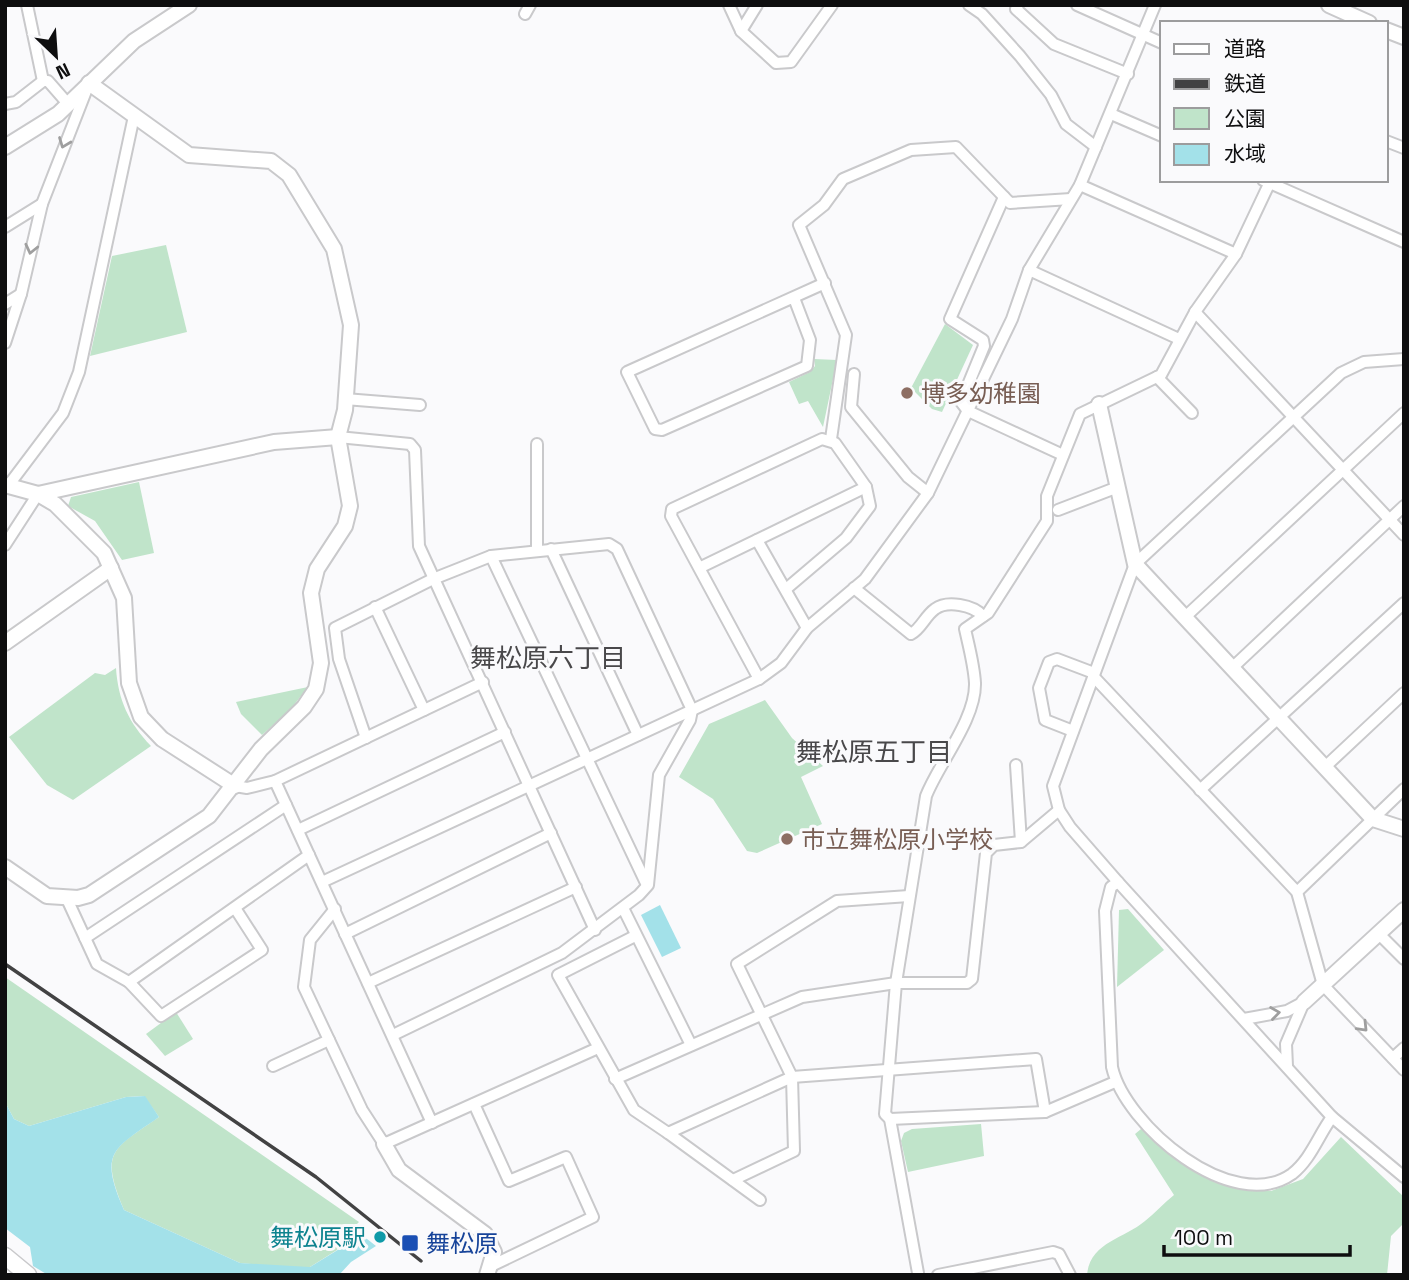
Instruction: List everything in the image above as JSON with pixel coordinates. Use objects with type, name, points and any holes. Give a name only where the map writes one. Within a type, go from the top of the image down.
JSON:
[{"type":"main road","points":[[5,1256],[29,1275]]},
{"type":"street","points":[[27,5],[43,81]]},
{"type":"street","points":[[729,5],[741,31],[776,63],[791,62],[832,5]]},
{"type":"street","points":[[741,31],[757,5]]},
{"type":"street","points":[[969,5],[984,10],[1051,95],[1066,124],[1097,147]]},
{"type":"street","points":[[1018,5],[1016,9],[1054,44],[1128,74]]},
{"type":"street","points":[[1077,5],[1160,42]]},
{"type":"street","points":[[322,882],[759,679],[781,663],[807,628],[865,579],[928,493],[1012,319],[1029,270],[1080,185],[1155,5]]},
{"type":"street","points":[[5,147],[69,105],[134,41],[186,6]]},
{"type":"street","points":[[1337,11],[1364,21]]},
{"type":"street","points":[[5,104],[16,102],[43,81],[48,81],[69,105]]},
{"type":"street","points":[[5,867],[47,896],[67,899],[89,895],[209,816],[235,786],[261,749],[304,707],[316,689],[321,663],[311,593],[317,569],[345,526],[350,506],[338,437],[345,399],[351,325],[334,249],[299,188],[271,161],[189,155],[89,83]]},
{"type":"street","points":[[5,343],[21,294],[42,204],[89,83]]},
{"type":"street","points":[[1111,114],[1160,135]]},
{"type":"street","points":[[134,116],[79,372],[63,413],[7,485],[38,494],[55,504],[90,537],[111,568],[124,598],[129,683],[141,718],[162,739],[235,786],[247,788],[275,781],[483,682]]},
{"type":"street","points":[[786,589],[846,538],[870,506],[866,487],[831,439],[846,335],[799,225],[824,205],[843,179],[911,150],[956,147],[1010,203],[1071,199]]},
{"type":"street","points":[[919,1274],[890,1119],[885,1114],[896,983],[926,796],[936,771],[959,737],[975,686],[965,629],[983,616],[1047,521],[1047,496],[1080,414],[1161,374],[1195,312],[1237,254],[1268,182]]},
{"type":"street","points":[[1270,182],[1404,242]]},
{"type":"street","points":[[1080,185],[1237,254]]},
{"type":"street","points":[[1004,197],[950,319],[983,340],[984,346],[961,402],[968,411],[1063,455]]},
{"type":"street","points":[[5,227],[42,204]]},
{"type":"street","points":[[1029,270],[1179,339]]},
{"type":"street","points":[[794,298],[810,340],[807,366],[662,430],[655,429],[627,372],[825,283]]},
{"type":"street","points":[[5,304],[21,294]]},
{"type":"street","points":[[1195,312],[1341,472],[1404,535]]},
{"type":"street","points":[[1404,359],[1364,362],[1341,373],[1135,564],[1053,786],[1059,810],[1118,882],[1332,1117],[1404,1177]]},
{"type":"street","points":[[854,374],[851,407],[908,477],[928,493]]},
{"type":"street","points":[[1157,377],[1192,413]]},
{"type":"street","points":[[345,399],[420,405]]},
{"type":"street","points":[[1099,404],[1135,564],[1373,819],[1404,829]]},
{"type":"street","points":[[1184,618],[1404,413]]},
{"type":"street","points":[[5,545],[38,494],[274,442],[338,437],[410,444],[415,450],[419,547],[595,930]]},
{"type":"street","points":[[759,679],[671,516],[672,509],[822,439],[831,439]]},
{"type":"street","points":[[537,444],[537,551]]},
{"type":"street","points":[[699,568],[866,487]]},
{"type":"street","points":[[1058,510],[1118,487]]},
{"type":"street","points":[[1233,668],[1404,506]]},
{"type":"street","points":[[757,540],[807,628]]},
{"type":"street","points":[[366,738],[339,659],[335,628],[433,579],[491,556],[609,544],[617,549],[692,710],[690,720],[659,775],[648,885],[623,908],[562,953],[393,1035]]},
{"type":"street","points":[[551,549],[638,735]]},
{"type":"street","points":[[491,556],[648,885]]},
{"type":"street","points":[[5,643],[111,568]]},
{"type":"street","points":[[854,588],[911,634],[935,609],[946,605],[962,606],[983,616]]},
{"type":"street","points":[[1200,790],[1404,603]]},
{"type":"street","points":[[376,607],[424,710]]},
{"type":"street","points":[[1073,731],[1045,720],[1042,713],[1039,688],[1049,662],[1057,659],[1093,675],[1297,892],[1323,985],[1404,1070]]},
{"type":"street","points":[[1326,766],[1404,693]]},
{"type":"street","points":[[298,830],[505,732]]},
{"type":"street","points":[[1016,765],[1021,842]]},
{"type":"street","points":[[275,781],[432,1123]]},
{"type":"street","points":[[1297,892],[1404,789]]},
{"type":"street","points":[[85,938],[286,805]]},
{"type":"street","points":[[615,1079],[802,997],[896,983],[967,983],[972,979],[986,853],[994,845],[1021,842],[1059,810]]},
{"type":"street","points":[[345,934],[551,832]]},
{"type":"street","points":[[129,982],[309,855]]},
{"type":"street","points":[[1118,882],[1111,887],[1105,911],[1115,1082],[1150,1128],[1183,1160],[1237,1183],[1255,1184],[1290,1175],[1309,1158],[1332,1117]]},
{"type":"street","points":[[368,983],[576,887]]},
{"type":"street","points":[[733,1180],[794,1151],[792,1077],[737,964],[837,901],[909,895]]},
{"type":"street","points":[[67,899],[97,964],[129,982],[161,1016],[262,950],[235,908]]},
{"type":"street","points":[[623,908],[691,1045]]},
{"type":"street","points":[[335,909],[310,940],[303,986],[362,1110],[399,1170],[485,1234],[494,1252],[489,1270]]},
{"type":"street","points":[[1244,1019],[1287,1012],[1304,1002],[1404,910]]},
{"type":"street","points":[[1378,933],[1404,959]]},
{"type":"street","points":[[635,936],[558,975],[634,1110],[760,1200]]},
{"type":"street","points":[[1287,1066],[1286,1044],[1304,1002]]},
{"type":"street","points":[[273,1066],[329,1040]]},
{"type":"street","points":[[384,1144],[598,1048]]},
{"type":"street","points":[[1393,1058],[1404,1048]]},
{"type":"street","points":[[668,1133],[792,1077],[1037,1059],[1045,1112]]},
{"type":"street","points":[[890,1119],[1045,1112],[1115,1082]]},
{"type":"street","points":[[474,1104],[509,1181],[566,1157],[593,1217],[489,1270]]},
{"type":"street","points":[[938,1275],[1053,1252],[1059,1254],[1070,1275]]},
{"type":"green space","points":[[166,245],[187,332],[90,356],[112,256]]},
{"type":"green space","points":[[945,324],[973,345],[942,412],[932,409],[911,388]]},
{"type":"green space","points":[[814,359],[837,360],[823,427],[808,401],[799,404],[789,382],[810,372],[815,366]]},
{"type":"green space","points":[[139,482],[154,553],[122,560],[95,521],[68,506],[71,497]]},
{"type":"green space","points":[[116,668],[119,690],[126,710],[151,746],[73,800],[47,785],[9,737],[95,673],[105,675]]},
{"type":"green space","points":[[308,687],[290,710],[262,735],[241,714],[236,702]]},
{"type":"green space","points":[[765,700],[792,738],[823,766],[801,777],[822,824],[757,853],[747,851],[713,799],[679,777],[709,724]]},
{"type":"green space","points":[[1128,909],[1164,950],[1117,987],[1119,910]]},
{"type":"green space","points":[[5,977],[359,1222],[341,1240],[337,1250],[310,1267],[295,1268],[240,1263],[124,1210],[112,1175],[115,1153],[121,1145],[159,1117],[144,1096],[126,1097],[29,1126],[14,1119],[5,1102]]},
{"type":"green space","points":[[176,1012],[193,1039],[165,1056],[146,1034]]},
{"type":"green space","points":[[981,1124],[984,1156],[908,1172],[901,1141],[904,1133],[912,1129]]},
{"type":"green space","points":[[1141,1129],[1214,1182],[1271,1191],[1303,1179],[1341,1137],[1404,1197],[1404,1223],[1391,1236],[1387,1275],[1087,1275],[1089,1264],[1101,1248],[1137,1227],[1174,1195],[1135,1134]]},
{"type":"water","points":[[660,905],[681,948],[662,957],[641,915]]},
{"type":"water","points":[[145,1096],[159,1117],[121,1145],[112,1163],[112,1175],[124,1210],[240,1263],[310,1267],[362,1235],[376,1246],[351,1262],[339,1275],[48,1275],[33,1266],[30,1247],[5,1228],[5,1102],[14,1119],[29,1126],[126,1097]]},
{"type":"railway","points":[[5,964],[316,1177],[421,1261]]},
{"type":"place","name":"博多幼稚園","points":[[907,393]]},
{"type":"place","name":"市立舞松原小学校","points":[[787,839]]},
{"type":"place","name":"舞松原駅","points":[[380,1237]]},
{"type":"place","name":"舞松原","points":[[410,1243]]},
{"type":"district","name":"舞松原六丁目","points":[[548,658]]},
{"type":"district","name":"舞松原五丁目","points":[[874,752]]}]
